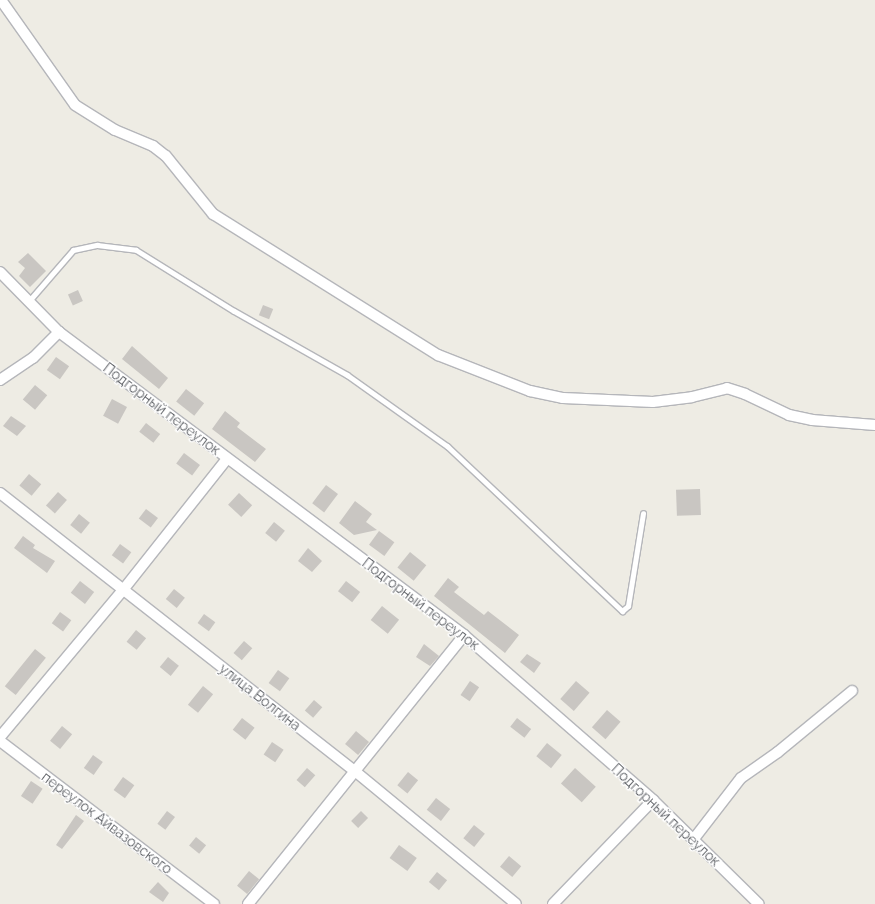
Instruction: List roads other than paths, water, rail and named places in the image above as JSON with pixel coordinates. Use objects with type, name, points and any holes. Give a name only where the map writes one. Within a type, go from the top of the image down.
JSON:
[{"type":"street","points":[[1,0],[75,105],[115,130],[153,146],[166,156],[213,214],[438,355],[530,391],[563,398],[653,402],[692,397],[727,388],[736,390],[789,415],[812,420],[875,425]]},
{"type":"street","name":"Подгорный переулок","points":[[0,272],[59,332],[464,635],[653,800],[692,840],[759,904]]},
{"type":"street","points":[[0,380],[33,358],[59,332]]},
{"type":"street","points":[[0,737],[123,590],[227,458]]},
{"type":"street","name":"улица Волгина","points":[[0,493],[356,772],[516,904]]},
{"type":"street","points":[[248,904],[356,772],[464,635]]},
{"type":"street","points":[[692,840],[741,778],[778,752],[852,691]]},
{"type":"street","name":"переулок Айвазовского","points":[[0,741],[214,904]]},
{"type":"street","points":[[553,904],[653,800]]},
{"type":"lane","points":[[28,302],[73,250],[97,245],[136,250],[234,311],[347,375],[447,446],[622,611],[628,606],[643,512]]}]
